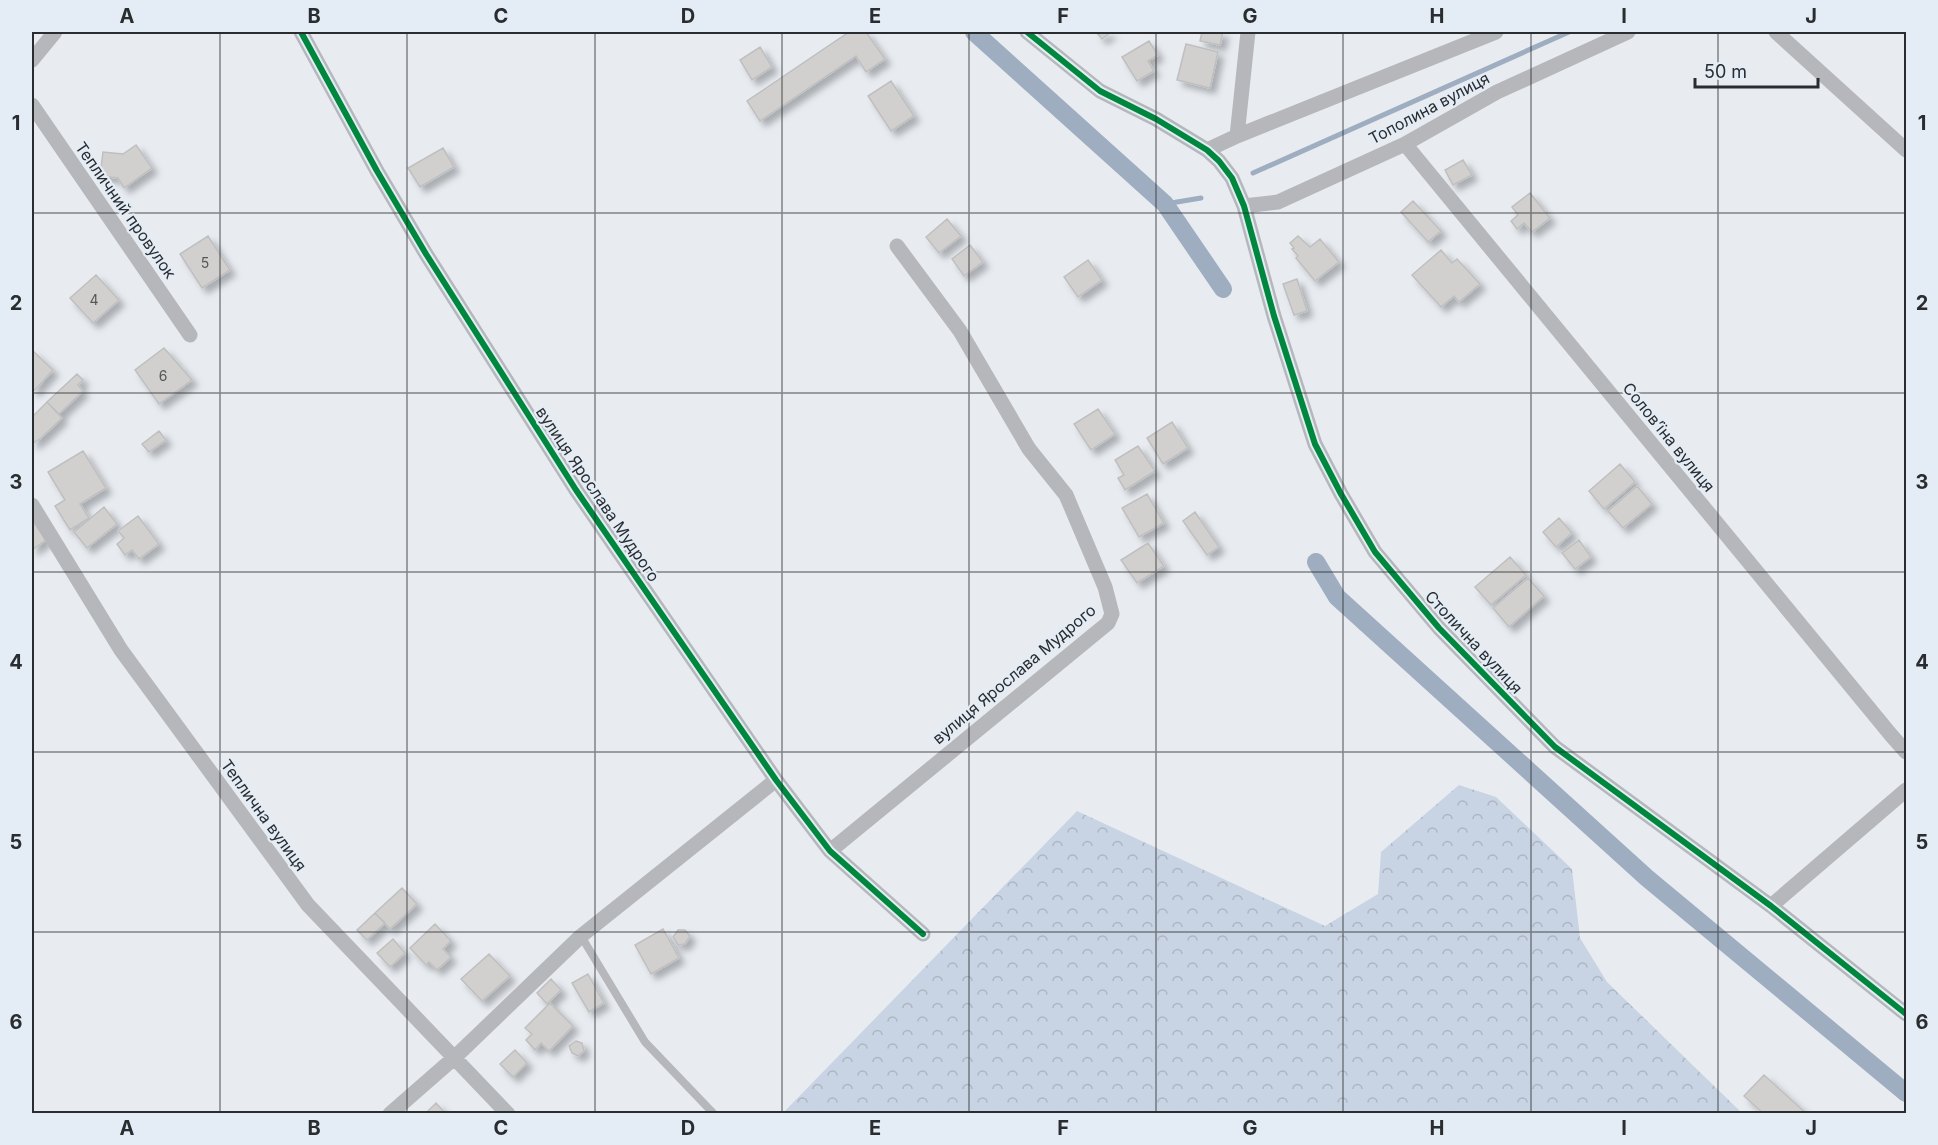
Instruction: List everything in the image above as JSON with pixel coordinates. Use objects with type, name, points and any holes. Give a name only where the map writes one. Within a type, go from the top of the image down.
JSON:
[{"type":"street","points":[[32,60],[55,32]]},
{"type":"street","name":"вулиця Ярослава Мудрого","points":[[301,32],[415,236],[526,411],[583,500],[776,780],[830,851],[923,934]]},
{"type":"street","name":"Столична вулиця","points":[[1027,32],[1100,91],[1156,119],[1207,150],[1232,178],[1244,206],[1274,316],[1315,444],[1375,552],[1439,628],[1555,747],[1771,906],[1906,1014]]},
{"type":"street","points":[[1237,136],[1248,32]]},
{"type":"street","points":[[1207,150],[1496,32]]},
{"type":"street","name":"Тополина вулиця","points":[[1244,206],[1278,202],[1405,144],[1497,92],[1628,32]]},
{"type":"street","points":[[1776,32],[1906,150]]},
{"type":"street","name":"Тепличний провулок","points":[[32,105],[190,335]]},
{"type":"street","name":"Соловʼїна вулиця","points":[[1405,144],[1906,752]]},
{"type":"street","name":"вулиця Ярослава Мудрого","points":[[830,851],[1108,623],[1112,614],[1105,586],[1066,495],[1029,449],[960,331],[897,246]]},
{"type":"street","name":"Теплична вулиця","points":[[32,505],[121,650],[308,905],[508,1113]]},
{"type":"street","points":[[390,1113],[454,1058],[581,936],[776,780]]},
{"type":"street","points":[[1771,906],[1906,790]]},
{"type":"lane","points":[[581,936],[645,1042],[714,1113]]},
{"type":"green space","points":[[1459,785],[1496,797],[1572,869],[1580,938],[1607,982],[1742,1113],[783,1113],[1077,811],[1325,926],[1378,894],[1381,852]]},
{"type":"building","points":[[849,32],[866,32],[885,59],[866,72],[856,56],[760,121],[747,101]]},
{"type":"building","points":[[1096,32],[1111,32],[1102,39]]},
{"type":"building","points":[[1202,32],[1223,32],[1220,45],[1200,41]]},
{"type":"building","points":[[1149,41],[1158,55],[1148,61],[1154,71],[1137,81],[1122,57]]},
{"type":"building","points":[[1186,44],[1218,52],[1210,88],[1177,80]]},
{"type":"building","points":[[760,47],[772,67],[752,80],[740,60]]},
{"type":"building","points":[[891,81],[914,116],[891,131],[868,96]]},
{"type":"building","points":[[136,145],[152,168],[124,188],[118,178],[100,176],[103,152],[123,154]]},
{"type":"building","points":[[443,148],[454,167],[420,187],[408,168]]},
{"type":"building","points":[[1463,160],[1472,175],[1453,185],[1445,170]]},
{"type":"building","points":[[1530,193],[1550,218],[1532,232],[1524,223],[1517,229],[1511,221],[1518,215],[1512,207]]},
{"type":"building","points":[[1413,201],[1441,231],[1428,242],[1401,212]]},
{"type":"building","points":[[947,219],[961,236],[939,253],[926,237]]},
{"type":"building","points":[[208,236],[230,270],[202,288],[180,254]]},
{"type":"building","points":[[1298,236],[1310,247],[1320,239],[1339,262],[1315,281],[1296,258],[1298,256],[1292,249],[1294,248],[1290,243]]},
{"type":"building","points":[[970,245],[983,262],[964,276],[952,259]]},
{"type":"building","points":[[1441,250],[1452,263],[1457,259],[1480,284],[1459,302],[1454,296],[1441,307],[1412,275]]},
{"type":"building","points":[[1088,260],[1102,280],[1078,297],[1064,277]]},
{"type":"building","points":[[96,275],[119,300],[93,323],[70,298]]},
{"type":"building","points":[[1297,279],[1307,311],[1294,315],[1283,284]]},
{"type":"building","points":[[164,348],[192,380],[159,404],[135,370]]},
{"type":"building","points":[[32,350],[53,370],[32,391]]},
{"type":"building","points":[[77,374],[83,380],[78,385],[83,391],[59,414],[47,402]]},
{"type":"building","points":[[47,402],[62,418],[32,444],[32,417]]},
{"type":"building","points":[[1098,409],[1115,434],[1091,450],[1074,424]]},
{"type":"building","points":[[1172,422],[1188,448],[1163,464],[1147,438]]},
{"type":"building","points":[[159,431],[166,440],[149,452],[142,444]]},
{"type":"building","points":[[1138,446],[1155,471],[1125,490],[1118,478],[1124,475],[1115,460]]},
{"type":"building","points":[[83,451],[106,488],[80,504],[89,518],[70,530],[55,506],[65,500],[48,472]]},
{"type":"building","points":[[1620,464],[1635,482],[1604,509],[1589,491]]},
{"type":"building","points":[[1637,486],[1652,504],[1623,528],[1608,511]]},
{"type":"building","points":[[1147,494],[1164,523],[1139,537],[1122,508]]},
{"type":"building","points":[[104,507],[117,524],[87,548],[74,532]]},
{"type":"building","points":[[1195,512],[1219,547],[1207,555],[1183,521]]},
{"type":"building","points":[[138,516],[159,544],[139,559],[132,550],[125,555],[117,544],[124,538],[118,531]]},
{"type":"building","points":[[1559,518],[1572,533],[1556,547],[1543,532]]},
{"type":"building","points":[[32,522],[46,540],[32,550]]},
{"type":"building","points":[[1579,540],[1591,557],[1575,569],[1562,553]]},
{"type":"building","points":[[1148,543],[1164,566],[1137,583],[1121,560]]},
{"type":"building","points":[[1510,557],[1526,575],[1491,605],[1475,587]]},
{"type":"building","points":[[1528,578],[1544,596],[1509,627],[1493,608]]},
{"type":"building","points":[[402,888],[417,904],[390,929],[375,913]]},
{"type":"building","points":[[375,913],[385,923],[367,940],[357,930]]},
{"type":"building","points":[[435,924],[451,941],[443,949],[451,957],[437,970],[429,962],[426,965],[410,948]]},
{"type":"building","points":[[663,929],[679,958],[651,974],[635,945]]},
{"type":"building","points":[[678,930],[685,930],[690,936],[685,944],[678,945],[673,937]]},
{"type":"building","points":[[393,939],[405,953],[390,967],[377,953]]},
{"type":"building","points":[[489,954],[510,976],[482,1001],[461,979]]},
{"type":"building","points":[[588,974],[604,1003],[589,1012],[572,983]]},
{"type":"building","points":[[551,979],[561,990],[547,1004],[537,993]]},
{"type":"building","points":[[550,1003],[573,1026],[549,1051],[541,1043],[535,1050],[526,1040],[532,1034],[525,1028]]},
{"type":"building","points":[[576,1041],[582,1043],[584,1051],[578,1056],[572,1053],[569,1046]]},
{"type":"building","points":[[515,1050],[527,1063],[513,1077],[500,1064]]},
{"type":"building","points":[[1764,1075],[1807,1114],[1764,1114],[1744,1096]]},
{"type":"building","points":[[436,1103],[446,1114],[425,1114]]},
{"type":"waterway","points":[[974,32],[1165,204],[1223,289]]},
{"type":"waterway","points":[[1253,173],[1569,32]]},
{"type":"waterway","points":[[1165,204],[1201,198]]},
{"type":"waterway","points":[[1316,562],[1337,597],[1647,878],[1906,1093]]},
{"type":"cycle path","points":[[301,32],[377,171],[426,254],[576,490],[776,780],[830,851],[923,934]]},
{"type":"cycle path","points":[[1027,32],[1100,91],[1156,119],[1207,150],[1232,178],[1244,206],[1274,316],[1315,444],[1375,552],[1439,628],[1555,747],[1771,906],[1906,1014]]}]
